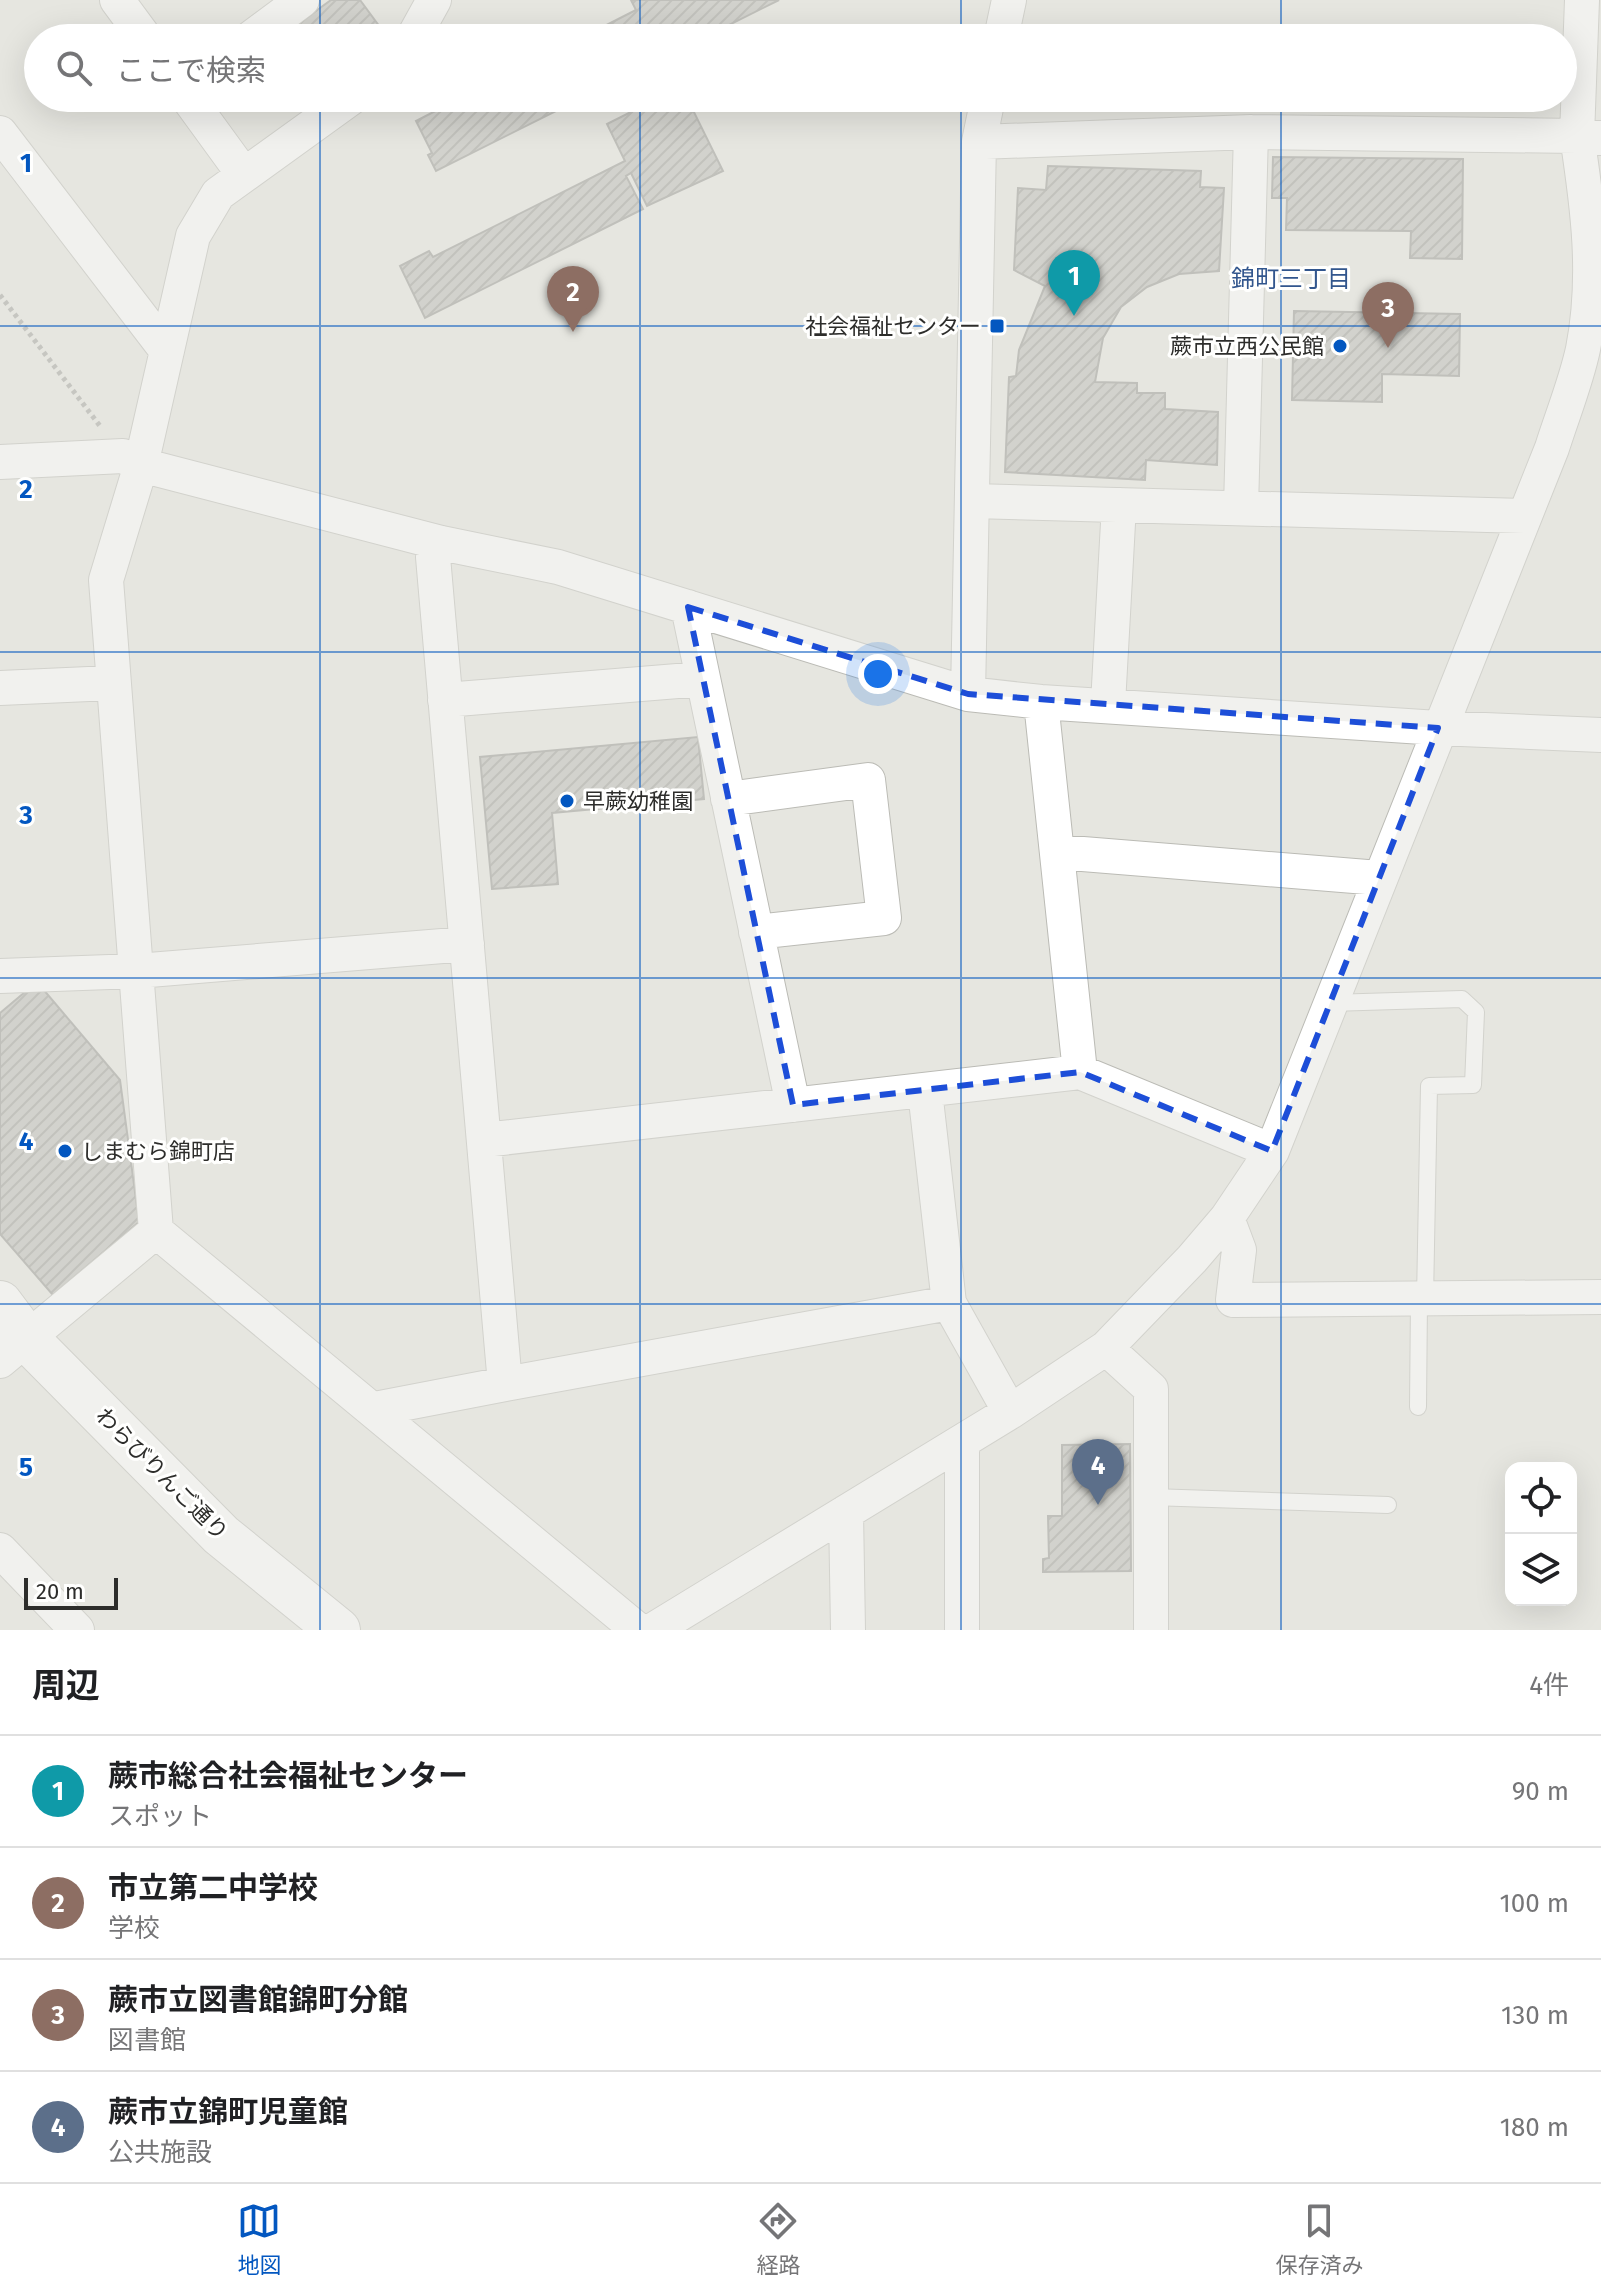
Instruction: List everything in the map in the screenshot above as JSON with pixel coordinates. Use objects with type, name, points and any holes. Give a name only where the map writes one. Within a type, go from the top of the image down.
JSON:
[{"type":"street","points":[[117,0],[135,24]]},
{"type":"street","points":[[270,24],[302,0]]},
{"type":"street","points":[[421,24],[434,0]]},
{"type":"street","points":[[1004,24],[1009,0]]},
{"type":"street","points":[[653,1630],[962,1442],[1106,1348],[1227,1218],[1272,1151],[1552,448],[1582,351],[1592,283],[1582,0]]},
{"type":"street","points":[[198,112],[244,175]]},
{"type":"street","points":[[332,112],[218,194],[193,236],[167,351],[132,460],[106,580],[111,683],[156,1231],[375,1409],[638,1630]]},
{"type":"street","points":[[968,694],[979,142],[985,112]]},
{"type":"street","points":[[979,142],[1251,132],[1589,137]]},
{"type":"street","points":[[1241,508],[1251,132]]},
{"type":"street","points":[[0,133],[167,351]]},
{"type":"street","points":[[3,458],[132,460],[441,543],[558,567],[968,694],[1041,702],[1438,728],[1601,735]]},
{"type":"street","points":[[973,501],[1524,516]]},
{"type":"street","points":[[1108,704],[1119,505]]},
{"type":"street","points":[[441,543],[433,557],[505,1384]]},
{"type":"street","points":[[688,607],[793,1105]]},
{"type":"street","points":[[445,700],[702,679]]},
{"type":"street","points":[[0,688],[111,683]]},
{"type":"street","points":[[1041,702],[1080,1072]]},
{"type":"street","points":[[728,799],[868,780],[884,918],[756,932]]},
{"type":"street","points":[[1058,852],[1379,878]]},
{"type":"street","points":[[0,976],[137,971],[467,944]]},
{"type":"street","points":[[484,1140],[1080,1072],[1272,1151]]},
{"type":"street","points":[[925,1091],[949,1303],[1010,1412]]},
{"type":"street","points":[[1227,1218],[1239,1250],[1233,1300],[1601,1297]]},
{"type":"street","points":[[13,1350],[156,1231]]},
{"type":"street","name":"わらびりんご通り","points":[[0,1303],[13,1350],[221,1535],[338,1630]]},
{"type":"street","points":[[375,1409],[949,1303]]},
{"type":"street","points":[[1106,1348],[1151,1389],[1151,1630]]},
{"type":"street","points":[[962,1442],[962,1630]]},
{"type":"street","points":[[846,1512],[848,1630]]},
{"type":"street","points":[[0,1550],[77,1630]]},
{"type":"lane","points":[[1330,1003],[1462,999],[1476,1012],[1473,1085],[1429,1086],[1418,1407]]},
{"type":"lane","points":[[1151,1497],[1388,1505]]},
{"type":"path","points":[[0,295],[132,460]]},
{"type":"highlighted area","points":[[688,607],[968,694],[1438,728],[1272,1151],[1080,1072],[793,1105]]},
{"type":"building","points":[[331,0],[360,0],[378,24],[298,24]]},
{"type":"building","points":[[631,0],[779,0],[731,24],[608,24],[636,10]]},
{"type":"building","points":[[434,112],[554,112],[436,171],[428,155],[432,153],[416,121]]},
{"type":"building","points":[[631,112],[694,112],[723,171],[647,206],[631,173],[626,176],[643,209],[425,318],[400,266],[429,251],[433,257],[625,161],[607,124]]},
{"type":"building","points":[[1273,157],[1463,159],[1462,259],[1410,258],[1411,231],[1286,230],[1287,198],[1272,198]]},
{"type":"building","points":[[1048,166],[1201,171],[1200,187],[1224,188],[1219,271],[1179,274],[1147,287],[1121,307],[1103,338],[1095,382],[1137,383],[1137,393],[1165,393],[1165,409],[1218,412],[1217,465],[1146,460],[1145,480],[1005,472],[1009,377],[1016,376],[1019,350],[1045,286],[1014,270],[1018,188],[1046,190]]},
{"type":"building","points":[[1294,311],[1460,314],[1459,376],[1382,374],[1382,402],[1292,400]]},
{"type":"building","points":[[698,737],[704,799],[552,813],[558,884],[492,889],[480,757]]},
{"type":"building","name":"しまむら錦町店","points":[[37,982],[120,1080],[139,1222],[53,1295],[0,1234],[0,1013]]},
{"type":"building","points":[[1130,1444],[1131,1571],[1043,1572],[1043,1559],[1049,1558],[1048,1516],[1062,1516],[1062,1445]]},
{"type":"place","name":"蕨市総合社会福祉センター","points":[[1074,316]]},
{"type":"place","name":"社会福祉センター","points":[[997,326]]},
{"type":"place","name":"市立第二中学校","points":[[573,332]]},
{"type":"place","name":"蕨市立西公民館","points":[[1340,346]]},
{"type":"place","name":"蕨市立図書館錦町分館","points":[[1388,348]]},
{"type":"place","name":"早蕨幼稚園","points":[[567,801]]},
{"type":"place","name":"しまむら錦町店","points":[[65,1151]]},
{"type":"place","name":"蕨市立錦町児童館","points":[[1098,1505]]},
{"type":"district","name":"錦町三丁目","points":[[1291,279]]}]
